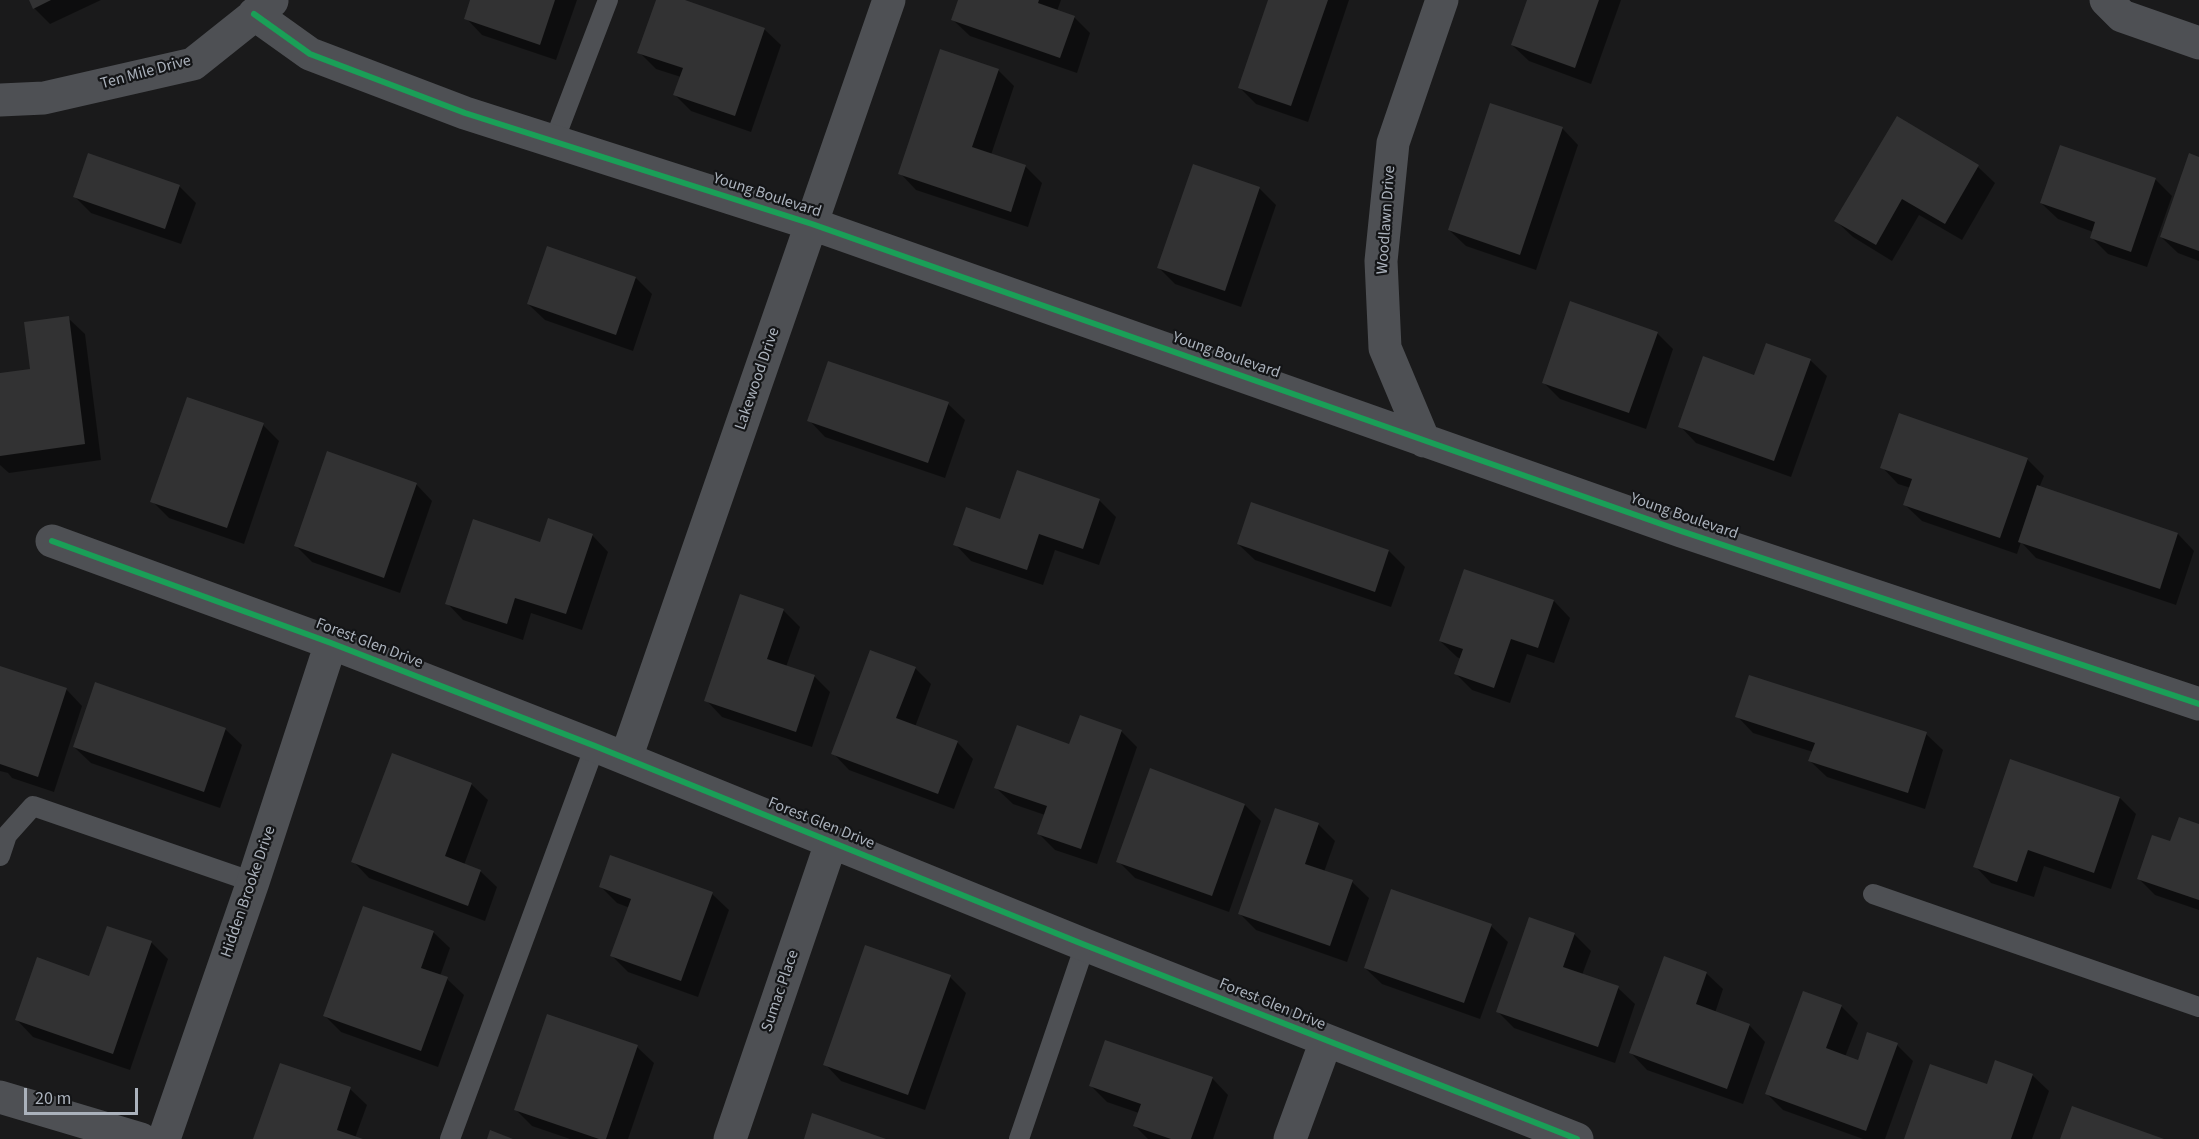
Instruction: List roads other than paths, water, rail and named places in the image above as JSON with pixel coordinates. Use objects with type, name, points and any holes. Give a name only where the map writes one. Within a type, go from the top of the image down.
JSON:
[{"type":"street","name":"Lakewood Drive","points":[[626,758],[889,0]]},
{"type":"street","name":"Woodlawn Drive","points":[[1424,441],[1385,348],[1381,261],[1393,143],[1442,0]]},
{"type":"street","points":[[2106,0],[2122,16],[2199,43]]},
{"type":"street","name":"Young Boulevard","points":[[263,7],[310,54],[465,113],[812,224],[1680,531],[2199,704]]},
{"type":"street","name":"Ten Mile Drive","points":[[0,100],[44,98],[193,64],[263,7]]},
{"type":"street","name":"Forest Glen Drive","points":[[52,540],[331,643],[626,758],[1084,945],[1577,1139]]},
{"type":"street","name":"Hidden Brooke Drive","points":[[164,1139],[253,882],[331,643]]},
{"type":"street","name":"Sumac Place","points":[[730,1139],[831,843]]},
{"type":"street","points":[[1290,1139],[1326,1041]]},
{"type":"street","points":[[0,1097],[141,1139]]},
{"type":"lane","points":[[554,141],[608,0]]},
{"type":"lane","points":[[450,1139],[595,746]]},
{"type":"lane","points":[[0,856],[7,835],[33,806],[253,882]]},
{"type":"lane","points":[[1872,894],[2199,1007]]},
{"type":"lane","points":[[1019,1139],[1084,945]]}]
